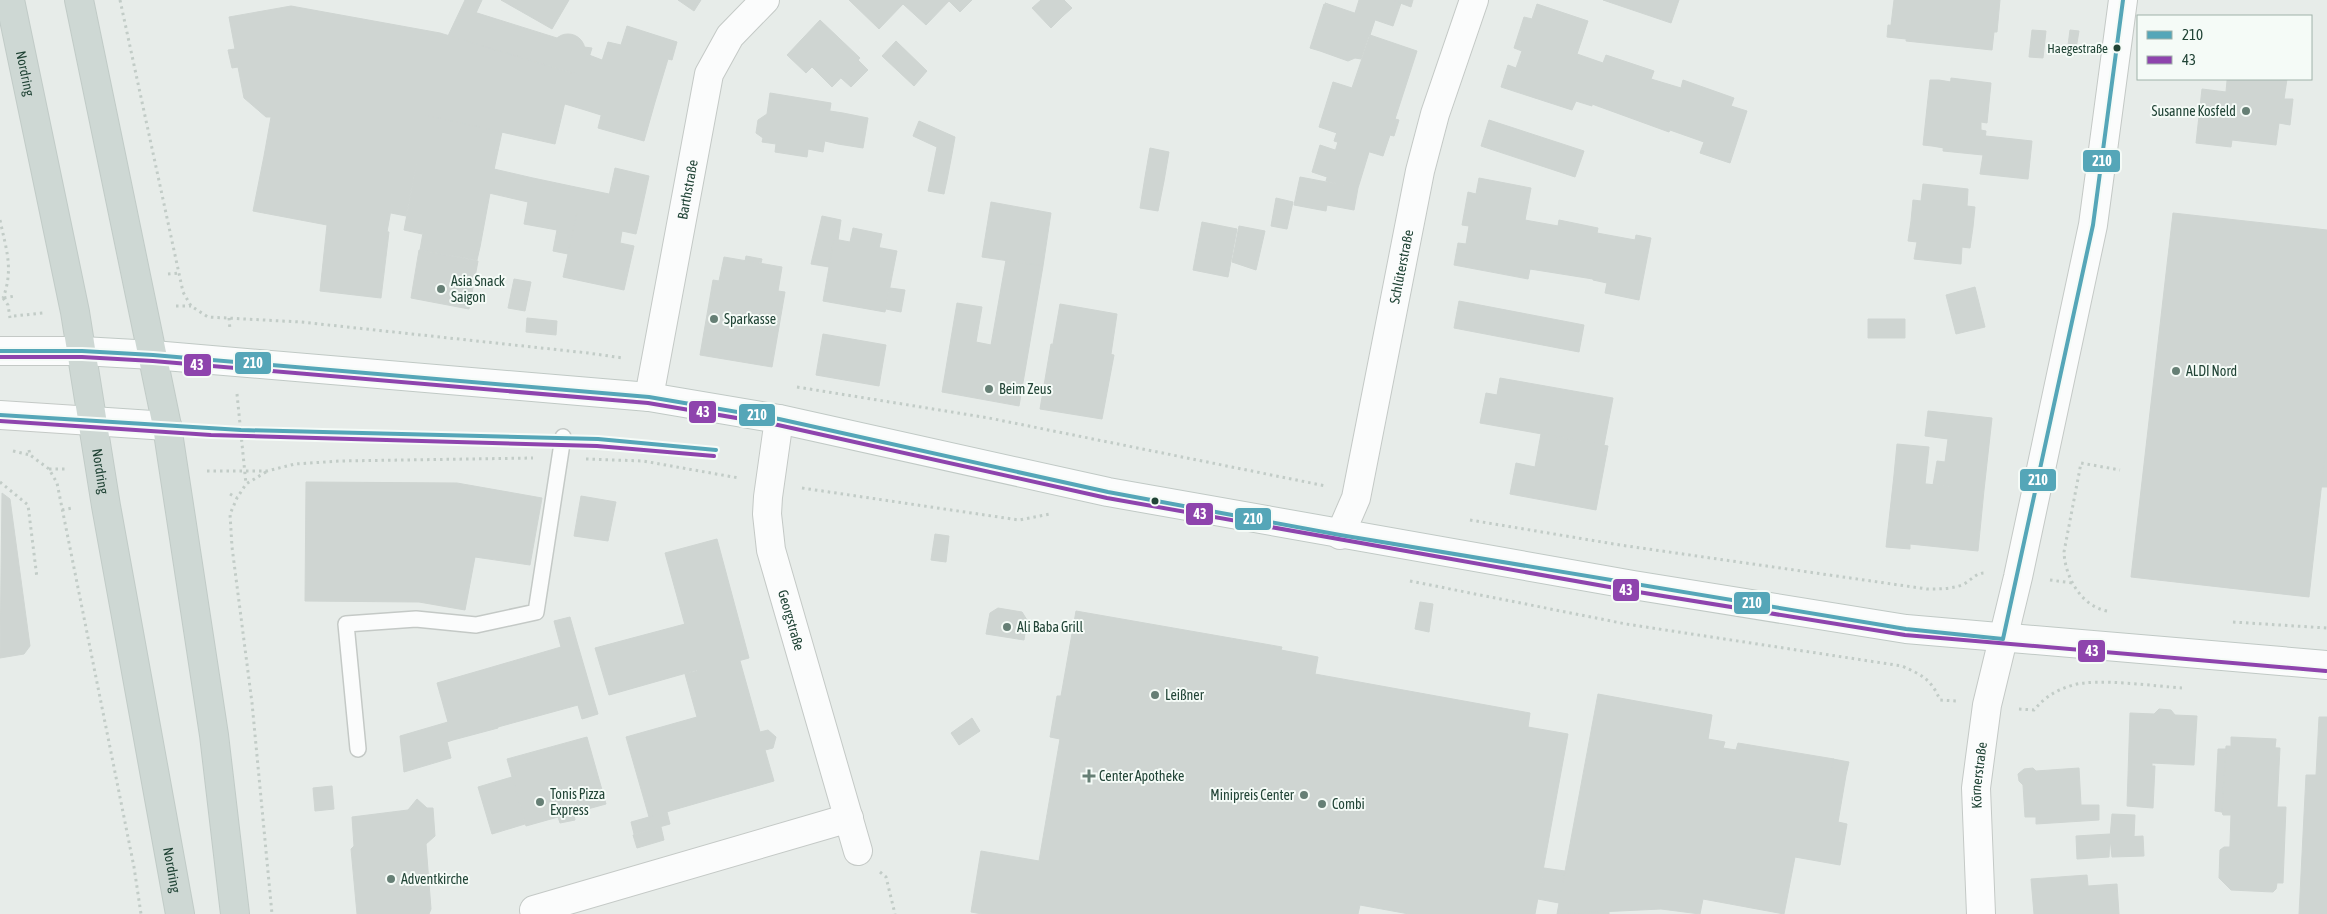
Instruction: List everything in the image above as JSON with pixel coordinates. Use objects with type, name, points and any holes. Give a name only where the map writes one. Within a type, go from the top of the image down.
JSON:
[{"type":"main road","name":"Nordring","points":[[10,0],[67,268],[92,421],[180,914]]},
{"type":"main road","points":[[80,0],[167,426],[214,735],[234,914]]},
{"type":"street","name":"Barthstraße","points":[[649,397],[709,74],[730,36],[765,0]]},
{"type":"street","name":"Schlüterstraße","points":[[1340,535],[1355,501],[1420,171],[1435,114],[1474,0]]},
{"type":"street","points":[[2003,639],[2018,577],[2092,225],[2123,0]]},
{"type":"street","points":[[0,351],[82,351],[153,355],[649,397],[779,419],[1108,492],[1340,535],[1906,629],[2003,639],[2327,665]]},
{"type":"street","points":[[0,415],[167,426]]},
{"type":"street","name":"Georgstraße","points":[[779,419],[767,514],[771,550],[858,851]]},
{"type":"street","name":"Körnerstraße","points":[[1981,914],[1976,788],[1987,705],[2003,639]]},
{"type":"street","points":[[534,912],[849,818]]},
{"type":"lane","points":[[358,749],[346,624],[416,619],[476,624],[536,612],[563,437]]},
{"type":"path","points":[[120,0],[184,292],[191,306],[208,317],[341,326],[588,353],[655,364]]},
{"type":"path","points":[[0,220],[9,268],[9,281],[3,298]]},
{"type":"path","points":[[3,298],[15,296]]},
{"type":"path","points":[[3,298],[8,305]]},
{"type":"path","points":[[169,306],[191,306]]},
{"type":"path","points":[[229,318],[230,330]]},
{"type":"path","points":[[792,386],[989,418],[1320,485],[1329,487],[1355,501]]},
{"type":"path","points":[[237,401],[246,484]]},
{"type":"path","points":[[29,446],[30,455],[49,469],[58,483],[134,867],[141,914]]},
{"type":"path","points":[[272,914],[252,703],[232,547],[230,514],[246,484],[267,472],[295,464],[340,461],[560,458],[643,461],[770,483],[1018,520],[1056,513]]},
{"type":"path","points":[[2101,610],[2082,596],[2072,583],[2064,567],[2064,552],[2081,463],[2120,470]]},
{"type":"path","points":[[49,469],[60,469]]},
{"type":"path","points":[[253,472],[267,472]]},
{"type":"path","points":[[0,482],[28,505],[37,578]]},
{"type":"path","points":[[230,494],[237,498]]},
{"type":"path","points":[[62,510],[72,508]]},
{"type":"path","points":[[1463,519],[1620,545],[1910,587],[1947,589],[1963,584],[1980,573],[1987,573]]},
{"type":"path","points":[[1401,580],[1626,624],[1902,666],[1918,673],[1933,684],[1940,700],[1950,701]]},
{"type":"path","points":[[2060,581],[2072,583]]},
{"type":"path","points":[[1908,596],[1910,587]]},
{"type":"path","points":[[2027,710],[2034,710],[2043,700],[2056,691],[2075,684],[2097,683]]},
{"type":"path","points":[[858,851],[886,877],[895,914]]},
{"type":"building","points":[[465,0],[482,0],[476,13],[474,12],[466,41],[448,36]]},
{"type":"building","points":[[501,0],[569,0],[552,29]]},
{"type":"building","points":[[678,0],[701,0],[694,11]]},
{"type":"building","points":[[849,0],[950,0],[926,25],[903,4],[879,29]]},
{"type":"building","points":[[950,0],[972,0],[960,12]]},
{"type":"building","points":[[1041,0],[1047,0],[1063,16],[1051,28],[1032,8]]},
{"type":"building","points":[[1047,0],[1064,0],[1072,8],[1063,16]]},
{"type":"building","points":[[1359,0],[1392,0],[1401,3],[1393,26],[1355,13]]},
{"type":"building","points":[[1392,0],[1413,0],[1411,7]]},
{"type":"building","points":[[1603,0],[1679,0],[1671,23]]},
{"type":"building","points":[[1894,0],[2000,0],[1997,32],[1994,32],[1992,50],[1906,41],[1908,27],[1891,25]]},
{"type":"building","points":[[1325,3],[1375,20],[1370,35],[1328,23],[1333,7]]},
{"type":"building","points":[[1324,4],[1333,7],[1320,51],[1310,48]]},
{"type":"building","points":[[1537,4],[1588,21],[1577,54],[1603,63],[1606,55],[1654,71],[1651,79],[1681,88],[1683,80],[1734,98],[1731,106],[1747,111],[1730,163],[1700,153],[1704,142],[1670,130],[1669,132],[1592,104],[1592,106],[1576,101],[1572,110],[1501,87],[1508,65],[1516,68],[1522,51],[1514,48],[1524,17],[1532,19]]},
{"type":"building","points":[[291,6],[440,33],[413,179],[264,156]]},
{"type":"building","points":[[291,6],[271,117],[266,117],[244,98],[238,67],[232,68],[228,50],[235,49],[229,17]]},
{"type":"building","points":[[474,12],[557,38],[551,50],[552,58],[562,67],[576,66],[584,56],[584,47],[592,48],[583,76],[466,41]]},
{"type":"building","points":[[820,20],[860,58],[832,87],[812,67],[806,73],[787,55]]},
{"type":"building","points":[[1328,23],[1369,35],[1361,59],[1355,58],[1348,61],[1320,51]]},
{"type":"building","points":[[1888,25],[1908,27],[1906,39],[1887,37]]},
{"type":"building","points":[[627,26],[677,42],[672,60],[668,59],[655,102],[608,88],[615,65],[602,61],[608,42],[621,45]]},
{"type":"building","points":[[2032,30],[2046,31],[2043,58],[2029,57]]},
{"type":"building","points":[[2070,30],[2079,31],[2075,55],[2067,53]]},
{"type":"building","points":[[440,33],[572,73],[555,144],[425,115]]},
{"type":"building","points":[[568,34],[580,39],[585,51],[580,63],[568,68],[556,63],[551,51],[556,39]]},
{"type":"building","points":[[1370,35],[1417,51],[1395,119],[1399,120],[1394,136],[1390,135],[1383,156],[1334,141]]},
{"type":"building","points":[[896,41],[927,71],[914,86],[882,56]]},
{"type":"building","points":[[589,55],[615,65],[608,88],[581,80]]},
{"type":"building","points":[[858,60],[868,70],[851,87],[841,78]]},
{"type":"building","points":[[572,73],[582,76],[581,80],[592,83],[585,110],[565,104]]},
{"type":"building","points":[[1951,78],[1991,83],[1987,123],[1981,122],[1981,130],[1986,131],[1983,155],[1943,151],[1945,129],[1934,128],[1937,99],[1949,101]]},
{"type":"building","points":[[1930,80],[1939,80],[1932,146],[1923,145]]},
{"type":"building","points":[[1939,80],[1951,82],[1949,101],[1937,99]]},
{"type":"building","points":[[2262,80],[2262,85],[2227,81]]},
{"type":"building","name":"Susanne Kosfeld","points":[[2262,80],[2287,80],[2284,99],[2293,99],[2290,125],[2279,123],[2276,145],[2232,140],[2231,147],[2196,143],[2202,89],[2226,92],[2227,81],[2262,85]]},
{"type":"building","points":[[1333,82],[1352,88],[1337,133],[1319,127]]},
{"type":"building","points":[[592,83],[608,88],[601,115],[585,110]]},
{"type":"building","points":[[608,88],[655,102],[644,141],[598,128]]},
{"type":"building","points":[[770,93],[831,103],[823,152],[808,149],[807,157],[775,152],[776,144],[762,142],[763,138],[756,133],[758,120],[767,114]]},
{"type":"building","points":[[830,111],[843,113],[838,144],[825,141]]},
{"type":"building","points":[[843,113],[868,118],[863,148],[838,144]]},
{"type":"building","points":[[425,115],[502,132],[489,193],[414,177]]},
{"type":"building","points":[[1489,120],[1584,151],[1575,177],[1481,146]]},
{"type":"building","points":[[919,121],[955,137],[952,154],[913,136]]},
{"type":"building","points":[[1934,128],[1945,129],[1944,148],[1932,146]]},
{"type":"building","points":[[1986,136],[2032,141],[2028,179],[1980,174]]},
{"type":"building","points":[[1338,142],[1369,152],[1358,188],[1326,181]]},
{"type":"building","points":[[1320,145],[1335,150],[1327,177],[1312,172]]},
{"type":"building","points":[[937,147],[952,154],[947,180],[931,177]]},
{"type":"building","points":[[1150,148],[1169,152],[1164,181],[1145,177]]},
{"type":"building","points":[[264,156],[397,176],[387,232],[327,225],[253,211]]},
{"type":"building","points":[[615,168],[649,176],[638,226],[604,219]]},
{"type":"building","points":[[494,169],[533,178],[528,202],[489,193]]},
{"type":"building","points":[[397,176],[413,179],[406,216],[391,213]]},
{"type":"building","points":[[414,177],[432,181],[428,207],[409,204]]},
{"type":"building","points":[[931,177],[947,180],[944,194],[928,191]]},
{"type":"building","points":[[1145,177],[1164,181],[1158,211],[1140,208]]},
{"type":"building","points":[[1300,177],[1358,188],[1354,210],[1327,205],[1326,211],[1294,205]]},
{"type":"building","points":[[533,178],[566,185],[561,209],[528,202]]},
{"type":"building","points":[[1479,178],[1531,188],[1525,220],[1558,226],[1559,220],[1598,228],[1597,233],[1635,240],[1636,235],[1651,238],[1639,300],[1605,293],[1607,283],[1593,279],[1530,269],[1528,279],[1454,265],[1458,243],[1466,244],[1469,226],[1462,225],[1468,192],[1476,194]]},
{"type":"building","points":[[432,181],[466,188],[457,243],[480,247],[477,260],[420,250]]},
{"type":"building","points":[[1923,184],[1968,189],[1967,206],[1975,207],[1973,227],[1911,221],[1913,200],[1921,201]]},
{"type":"building","points":[[566,185],[609,194],[604,219],[561,209]]},
{"type":"building","points":[[466,188],[490,193],[480,247],[457,243]]},
{"type":"building","points":[[1276,198],[1293,202],[1287,229],[1271,226]]},
{"type":"building","points":[[528,202],[577,213],[568,254],[553,251],[557,230],[524,224]]},
{"type":"building","points":[[991,202],[1051,213],[1043,266],[982,257]]},
{"type":"building","points":[[409,204],[428,207],[422,234],[404,230]]},
{"type":"building","points":[[577,213],[638,226],[636,234],[622,231],[620,243],[634,246],[624,290],[563,277]]},
{"type":"building","points":[[2173,213],[2327,230],[2327,437],[2309,597],[2131,577]]},
{"type":"building","points":[[822,216],[841,220],[838,240],[834,239],[829,267],[811,264]]},
{"type":"building","points":[[1911,221],[1973,227],[1970,248],[1962,247],[1961,264],[1914,259],[1917,242],[1908,241]]},
{"type":"building","points":[[1202,222],[1237,229],[1228,277],[1193,270]]},
{"type":"building","points":[[327,225],[389,232],[381,298],[320,291]]},
{"type":"building","points":[[1239,226],[1265,231],[1256,270],[1232,262]]},
{"type":"building","points":[[853,228],[882,234],[879,248],[850,242]]},
{"type":"building","points":[[834,239],[897,251],[885,312],[823,301]]},
{"type":"building","points":[[419,250],[478,261],[469,309],[411,298]]},
{"type":"building","points":[[746,256],[762,259],[761,263],[745,261]]},
{"type":"building","points":[[724,257],[782,267],[778,291],[785,292],[772,367],[700,355],[713,280],[719,281]]},
{"type":"building","points":[[1006,260],[1043,266],[1019,406],[942,392],[957,303],[982,307],[976,342],[991,345]]},
{"type":"building","points":[[514,279],[531,282],[525,311],[508,308]]},
{"type":"building","points":[[1975,287],[1985,327],[1956,334],[1946,295]]},
{"type":"building","points":[[890,288],[905,290],[901,312],[886,309]]},
{"type":"building","points":[[1459,301],[1584,325],[1579,352],[1454,328]]},
{"type":"building","points":[[1060,304],[1117,314],[1111,354],[1053,344]]},
{"type":"building","points":[[527,318],[557,321],[556,335],[526,332]]},
{"type":"building","points":[[1868,319],[1905,319],[1905,338],[1868,338]]},
{"type":"building","points":[[823,334],[886,345],[879,386],[816,375]]},
{"type":"building","points":[[1051,344],[1114,355],[1102,419],[1040,409]]},
{"type":"building","points":[[1500,378],[1613,398],[1604,445],[1480,423],[1486,393],[1497,395]]},
{"type":"building","points":[[1928,411],[1992,418],[1984,490],[1942,485],[1948,439],[1925,436]]},
{"type":"building","points":[[1541,434],[1608,446],[1596,510],[1510,494],[1516,463],[1535,467]]},
{"type":"building","points":[[2327,437],[2327,487],[2321,487]]},
{"type":"building","points":[[1897,444],[1929,447],[1925,484],[1917,483],[1918,477],[1894,475]]},
{"type":"building","points":[[1937,461],[1945,462],[1942,485],[1933,485]]},
{"type":"building","points":[[1894,475],[1918,477],[1917,483],[1984,490],[1978,551],[1910,544],[1910,549],[1886,547]]},
{"type":"building","points":[[306,482],[457,483],[542,498],[530,565],[475,557],[465,610],[419,602],[305,601]]},
{"type":"building","points":[[2,493],[10,499],[30,646],[24,654],[0,658]]},
{"type":"building","points":[[581,496],[616,502],[608,541],[574,536]]},
{"type":"building","points":[[935,534],[949,536],[946,562],[931,560]]},
{"type":"building","points":[[717,539],[749,658],[698,672],[665,553]]},
{"type":"building","points":[[1420,602],[1433,604],[1429,632],[1415,629]]},
{"type":"building","name":"Ali Baba Grill","points":[[998,608],[1022,612],[1027,620],[1024,640],[986,634],[990,613]]},
{"type":"building","name":"Minipreis Center","points":[[1076,611],[1282,647],[1281,650],[1318,657],[1315,674],[1530,713],[1528,727],[1568,734],[1535,914],[1409,914],[1360,905],[1358,914],[982,914],[971,912],[981,851],[1039,861],[1060,739],[1050,737],[1057,696],[1061,696]]},
{"type":"building","points":[[570,617],[577,642],[561,647],[554,621]]},
{"type":"building","points":[[685,624],[697,670],[609,695],[595,648]]},
{"type":"building","points":[[577,642],[598,714],[582,719],[561,647]]},
{"type":"building","points":[[561,647],[578,705],[498,727],[482,670]]},
{"type":"building","points":[[740,661],[760,732],[768,730],[776,737],[773,748],[765,750],[774,781],[649,817],[626,737],[697,717],[685,674]]},
{"type":"building","points":[[482,670],[498,728],[453,740],[437,683]]},
{"type":"building","points":[[1598,694],[1712,715],[1708,739],[1725,742],[1723,748],[1736,750],[1738,743],[1834,759],[1831,773],[1846,775],[1838,822],[1847,824],[1840,865],[1795,857],[1784,914],[1703,899],[1700,914],[1661,909],[1557,914]]},
{"type":"building","points":[[2159,709],[2171,710],[2175,715],[2197,716],[2194,765],[2152,763],[2152,766],[2155,766],[2153,808],[2127,806],[2130,713],[2154,714]]},
{"type":"building","points":[[2319,717],[2327,717],[2327,914],[2299,914],[2306,775],[2316,775]]},
{"type":"building","points":[[972,718],[980,731],[959,745],[951,733]]},
{"type":"building","points":[[448,722],[453,740],[447,742],[451,758],[404,772],[400,736]]},
{"type":"building","points":[[587,737],[606,804],[573,813],[574,815],[559,820],[558,817],[526,826],[507,759]]},
{"type":"building","points":[[2231,737],[2276,739],[2275,748],[2231,746]]},
{"type":"building","points":[[2226,746],[2280,748],[2277,807],[2286,807],[2283,883],[2239,882],[2229,871],[2231,815],[2223,815],[2222,812]]},
{"type":"building","points":[[2218,749],[2226,749],[2222,812],[2215,811]]},
{"type":"building","points":[[1833,759],[1849,762],[1846,775],[1831,773]]},
{"type":"building","points":[[2033,768],[2036,771],[2079,768],[2081,805],[2099,805],[2099,820],[2036,824],[2036,817],[2025,817],[2023,785],[2019,781],[2018,774],[2024,769]]},
{"type":"building","points":[[512,777],[525,824],[492,834],[478,787]]},
{"type":"building","points":[[332,786],[334,809],[315,811],[313,788]]},
{"type":"building","name":"Adventkirche","points":[[417,799],[427,808],[433,808],[435,836],[426,844],[431,909],[429,914],[357,914],[351,849],[354,846],[352,817],[408,810]]},
{"type":"building","points":[[667,812],[670,824],[634,834],[631,822]]},
{"type":"building","points":[[2112,814],[2135,815],[2134,837],[2110,838]]},
{"type":"building","points":[[574,815],[575,820],[560,823],[559,820]]},
{"type":"building","points":[[661,827],[664,840],[637,848],[633,835]]},
{"type":"building","points":[[2110,834],[2109,857],[2077,859],[2076,836]]},
{"type":"building","points":[[2143,836],[2144,856],[2112,857],[2110,838]]},
{"type":"building","points":[[2224,847],[2230,847],[2229,871],[2239,882],[2277,883],[2276,889],[2273,892],[2231,890],[2219,878],[2220,850]]},
{"type":"building","points":[[1544,868],[1565,871],[1559,903],[1538,899]]},
{"type":"building","points":[[2087,875],[2088,886],[2117,884],[2119,914],[2034,914],[2031,879]]},
{"type":"building","points":[[1609,911],[1609,914],[1557,914]]},
{"type":"transit line","name":"210","points":[[2003,639],[2093,225],[2123,0]]},
{"type":"transit line","name":"210","points":[[0,351],[82,351],[153,355],[649,397],[779,419],[1108,492],[1340,535],[1906,629],[2003,639]]},
{"type":"transit line","name":"43","points":[[0,357],[82,357],[153,361],[648,403],[778,425],[1107,498],[1632,591],[1905,635],[2326,671]]},
{"type":"transit line","name":"210","points":[[0,415],[241,430],[598,439],[716,450]]},
{"type":"transit line","name":"43","points":[[0,421],[211,435],[597,446],[714,456]]},
{"type":"place","name":"Haegestraße","points":[[2117,48]]},
{"type":"place","name":"Susanne Kosfeld","points":[[2246,111]]},
{"type":"place","name":"Asia Snack Saigon","points":[[441,289]]},
{"type":"place","name":"Sparkasse","points":[[714,319]]},
{"type":"place","name":"ALDI Nord","points":[[2176,371]]},
{"type":"place","name":"Beim Zeus","points":[[989,389]]},
{"type":"place","name":"Ali Baba Grill","points":[[1007,627]]},
{"type":"place","name":"Leißner","points":[[1155,695]]},
{"type":"place","name":"Center Apotheke","points":[[1089,776]]},
{"type":"place","name":"Minipreis Center","points":[[1304,795]]},
{"type":"place","name":"Tonis Pizza Express","points":[[540,802]]},
{"type":"place","name":"Combi","points":[[1322,804]]},
{"type":"place","name":"Adventkirche","points":[[391,879]]}]
